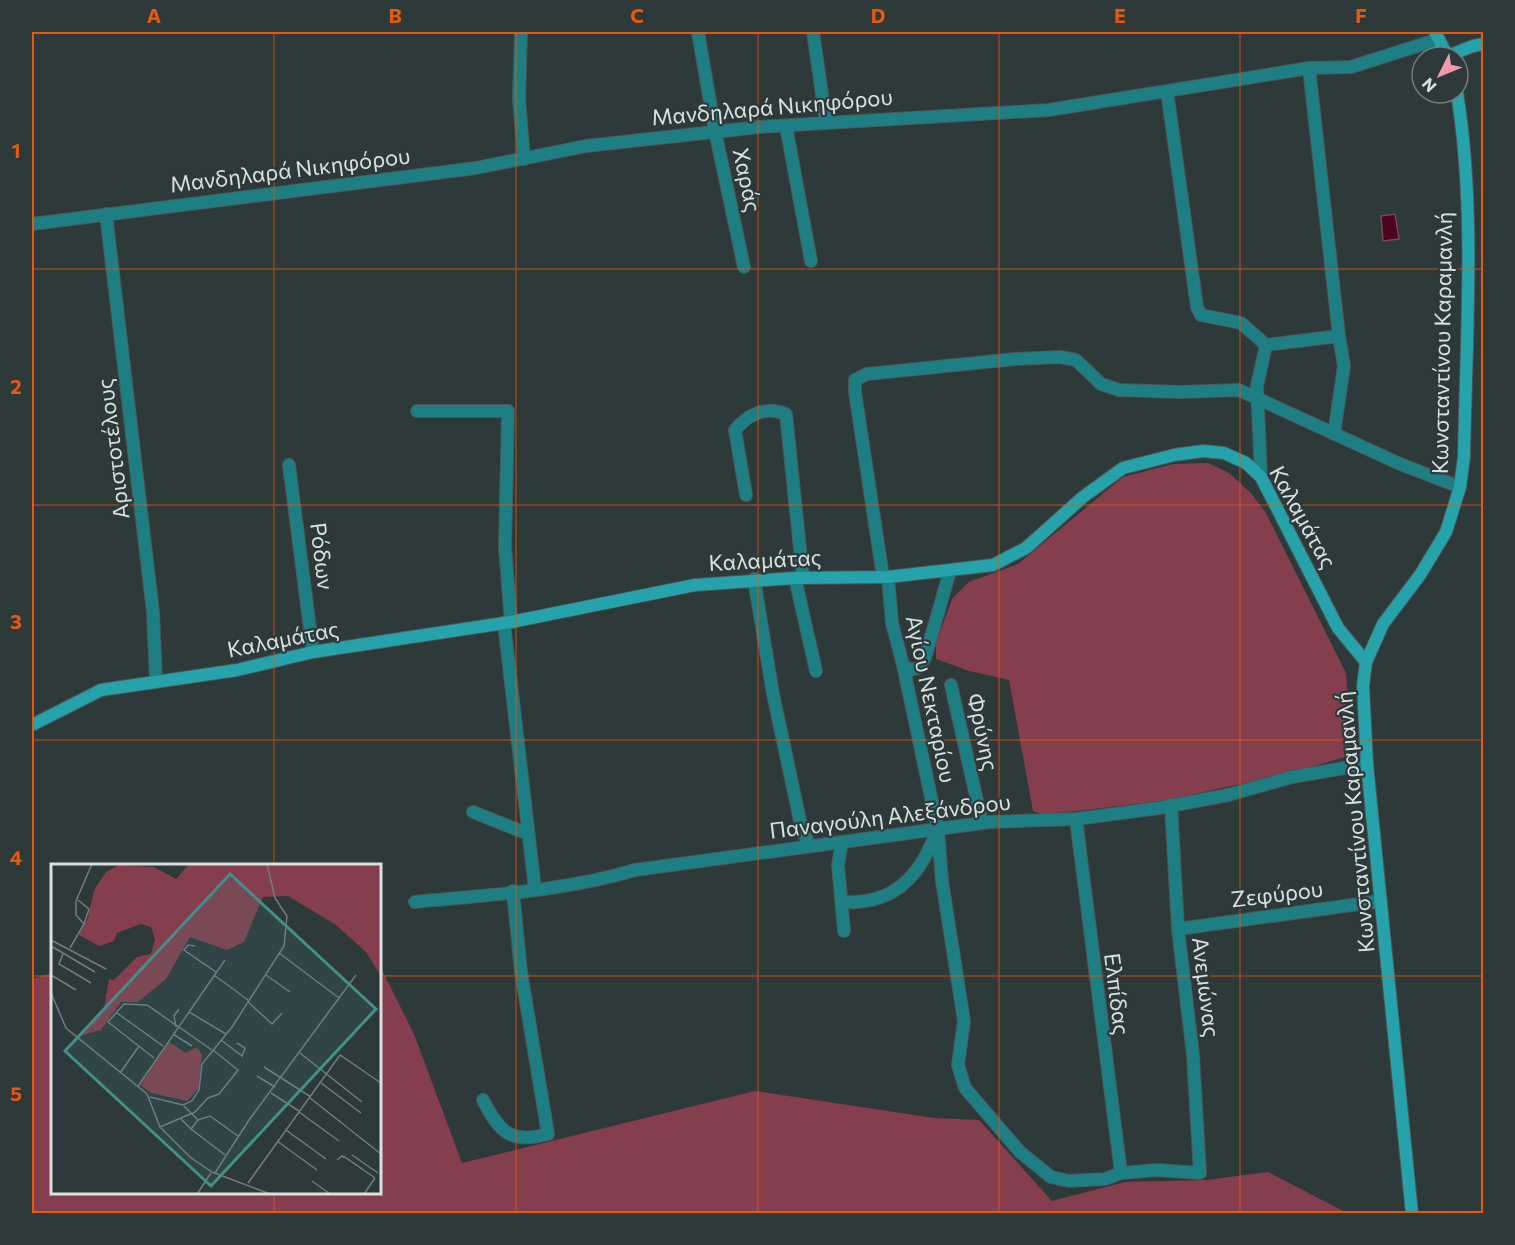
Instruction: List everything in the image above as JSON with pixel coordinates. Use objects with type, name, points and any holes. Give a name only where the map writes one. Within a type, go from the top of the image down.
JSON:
[{"type":"street","points":[[520,32],[519,99],[524,159]]},
{"type":"street","name":"Χαράς","points":[[698,32],[715,131],[744,267]]},
{"type":"street","points":[[813,32],[826,122]]},
{"type":"street","name":"Μανδηλαρά Νικηφόρου","points":[[32,224],[476,168],[586,146],[715,131],[826,122],[1049,110],[1309,68],[1351,67],[1437,35]]},
{"type":"street","points":[[1309,68],[1344,366],[1334,434]]},
{"type":"street","points":[[1167,91],[1197,307],[1202,315],[1241,323],[1266,345],[1339,336]]},
{"type":"street","name":"Κωνσταντίνου Καραμανλή","points":[[1412,1214],[1367,764],[1363,686],[1366,662],[1383,624],[1420,576],[1446,532],[1460,487],[1464,457],[1467,219],[1463,128],[1459,105]]},
{"type":"street","points":[[786,126],[811,261]]},
{"type":"street","name":"Αριστοτέλους","points":[[106,214],[152,601],[156,681]]},
{"type":"street","points":[[1261,477],[1257,397],[1259,370],[1266,345]]},
{"type":"street","name":"Αγίου Νεκταρίου","points":[[1200,1173],[1156,1170],[1121,1173],[1105,1179],[1069,1181],[1051,1178],[1020,1152],[965,1088],[958,1065],[964,1022],[942,881],[938,830],[892,623],[855,380],[867,374],[1015,359],[1060,357],[1076,360],[1101,384],[1119,390],[1180,392],[1239,390],[1257,397]]},
{"type":"street","points":[[1257,397],[1334,434],[1460,487]]},
{"type":"street","points":[[746,495],[735,430],[743,420],[759,412],[774,409],[786,414],[799,578],[816,671]]},
{"type":"street","points":[[417,411],[508,411],[505,547],[507,622],[535,889]]},
{"type":"street","name":"Καλαμάτας","points":[[32,725],[101,690],[237,670],[313,652],[507,622],[696,585],[754,579],[885,577],[993,565],[1026,548],[1083,497],[1123,468],[1174,455],[1203,451],[1224,453],[1239,459],[1261,477],[1338,628],[1366,662]]},
{"type":"street","name":"Ρόδων","points":[[289,465],[313,652]]},
{"type":"street","points":[[903,665],[909,670],[919,668],[925,658],[950,571]]},
{"type":"street","points":[[754,579],[773,694],[802,830],[810,846]]},
{"type":"street","name":"Φρύνης","points":[[951,685],[982,823]]},
{"type":"street","name":"Παναγούλη Αλεξάνδρου","points":[[415,902],[535,889],[611,877],[635,870],[982,823],[1076,819],[1228,795],[1292,777],[1367,764]]},
{"type":"street","name":"Ανεμώνας","points":[[1171,805],[1178,929],[1193,1055],[1200,1173]]},
{"type":"street","points":[[473,812],[528,834]]},
{"type":"street","name":"Ελπίδας","points":[[1076,819],[1116,1150],[1121,1173]]},
{"type":"street","points":[[842,902],[860,903],[893,893],[912,878],[927,856],[938,830]]},
{"type":"street","points":[[842,842],[838,865],[844,931]]},
{"type":"street","points":[[483,1100],[493,1120],[510,1136],[527,1139],[548,1134],[521,972],[513,891]]},
{"type":"street","name":"Ζεφύρου","points":[[1178,929],[1381,901]]},
{"type":"shaded area","points":[[1395,214],[1399,239],[1383,241],[1381,216]]},
{"type":"shaded area","points":[[1208,463],[1229,473],[1251,493],[1266,513],[1346,673],[1352,755],[1290,773],[1168,800],[1043,815],[1033,811],[1009,680],[969,671],[936,659],[936,643],[952,599],[969,582],[1018,564],[1123,477],[1173,464]]},
{"type":"shaded area","points":[[381,968],[414,1034],[462,1163],[755,1091],[934,1118],[979,1120],[1052,1201],[1125,1182],[1206,1180],[1268,1172],[1347,1213],[32,1213],[32,979],[51,973],[51,1194],[381,1194]]}]
